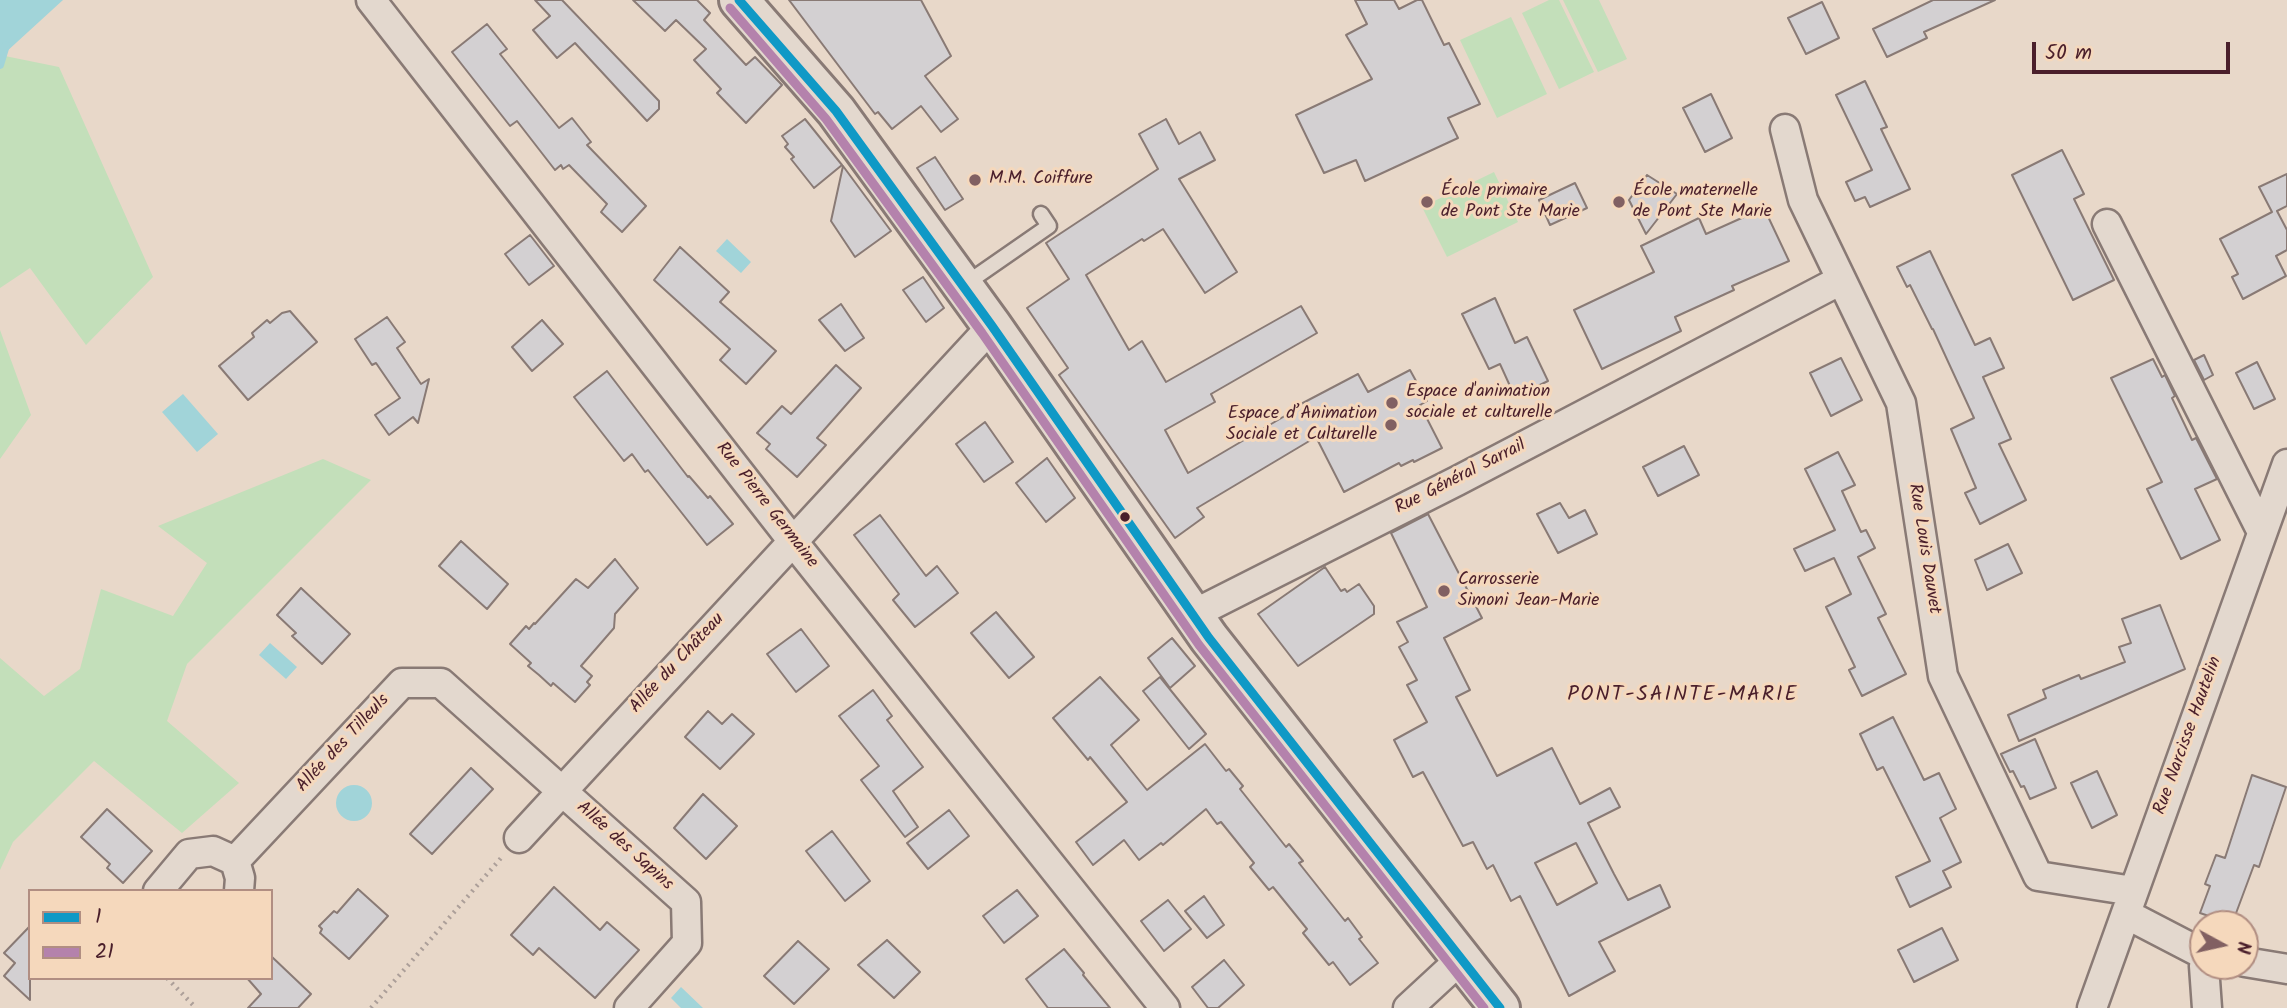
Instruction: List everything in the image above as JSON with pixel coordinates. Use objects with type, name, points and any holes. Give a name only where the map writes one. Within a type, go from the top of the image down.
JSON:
[{"type":"main road","points":[[739,0],[836,111],[992,326],[1192,615],[1500,1008]]},
{"type":"street","name":"Rue Pierre Germaine","points":[[371,0],[792,540],[1165,1008]]},
{"type":"street","name":"Rue Louis Dauvet","points":[[1785,129],[1802,200],[1901,403],[1943,676],[2038,876],[2130,903]]},
{"type":"street","points":[[2107,224],[2262,532]]},
{"type":"street","name":"Rue Général Sarrail","points":[[1192,615],[1457,481],[1841,280]]},
{"type":"street","name":"Allée du Château","points":[[519,838],[992,326]]},
{"type":"street","name":"Rue Narcisse Hautelin","points":[[2092,1008],[2287,464]]},
{"type":"street","name":"Allée des Tilleuls","points":[[235,861],[402,683],[440,683],[562,790]]},
{"type":"street","name":"Allée des Sapins","points":[[562,790],[686,902],[687,943],[629,1008]]},
{"type":"street","points":[[160,889],[189,854],[213,851],[235,861],[240,878],[239,889]]},
{"type":"street","points":[[2130,903],[2189,945]]},
{"type":"street","points":[[1408,1008],[1461,959]]},
{"type":"street","points":[[2259,965],[2287,970]]},
{"type":"street","points":[[2205,980],[2207,1008]]},
{"type":"lane","points":[[963,286],[1049,226],[1041,214]]},
{"type":"path","points":[[371,1008],[519,838]]},
{"type":"path","points":[[169,980],[196,1008]]},
{"type":"green space","points":[[1549,0],[1559,0],[1594,72],[1559,89],[1522,13]]},
{"type":"green space","points":[[1563,0],[1599,0],[1627,59],[1598,72]]},
{"type":"green space","points":[[1511,17],[1547,94],[1497,118],[1460,40]]},
{"type":"green space","points":[[0,55],[59,67],[153,277],[86,345],[30,268],[0,288]]},
{"type":"green space","points":[[1494,172],[1518,222],[1447,257],[1422,207]]},
{"type":"green space","points":[[0,330],[31,415],[0,459]]},
{"type":"green space","points":[[323,459],[371,480],[187,664],[167,721],[239,783],[182,833],[94,761],[13,842],[0,870],[0,658],[44,696],[80,669],[101,589],[173,616],[207,563],[158,526]]},
{"type":"water","points":[[0,0],[63,0],[5,53],[0,51]]},
{"type":"water","points":[[727,239],[751,262],[741,273],[716,251]]},
{"type":"water","points":[[183,394],[218,434],[197,452],[162,412]]},
{"type":"water","points":[[270,643],[297,667],[286,679],[259,655]]},
{"type":"water","points":[[354,785],[367,790],[372,803],[367,816],[354,821],[341,816],[336,803],[341,790]]},
{"type":"water","points":[[681,987],[703,1008],[681,1008],[671,998]]},
{"type":"building","points":[[535,0],[562,0],[659,101],[659,109],[647,121],[575,43],[557,58],[533,30],[550,16]]},
{"type":"building","points":[[633,0],[697,0],[710,13],[704,20],[746,65],[755,57],[782,85],[746,123],[717,93],[721,89],[694,60],[706,49],[676,20],[665,31]]},
{"type":"building","points":[[789,0],[921,0],[951,56],[925,76],[958,119],[941,132],[921,106],[892,129],[878,112],[875,114]]},
{"type":"building","points":[[1355,0],[1394,0],[1399,9],[1422,0],[1444,45],[1449,43],[1480,104],[1448,118],[1458,138],[1365,181],[1356,160],[1324,173],[1296,115],[1372,79],[1346,35],[1367,24]]},
{"type":"building","points":[[1933,0],[1995,0],[1924,32],[1927,38],[1887,57],[1873,29]]},
{"type":"building","points":[[1822,2],[1839,38],[1806,54],[1788,18]]},
{"type":"building","points":[[487,24],[507,49],[500,54],[559,128],[572,118],[591,142],[587,145],[646,206],[622,232],[601,212],[607,204],[569,165],[563,169],[561,165],[555,170],[517,121],[510,126],[452,52]]},
{"type":"building","points":[[1865,81],[1887,127],[1881,129],[1910,189],[1870,207],[1865,197],[1855,201],[1846,182],[1872,170],[1836,95]]},
{"type":"building","points":[[1711,94],[1732,138],[1705,152],[1683,108]]},
{"type":"building","points":[[805,119],[842,165],[814,188],[791,159],[794,157],[785,147],[788,144],[782,136]]},
{"type":"building","points":[[1166,119],[1179,144],[1200,132],[1215,160],[1179,179],[1237,272],[1205,293],[1163,229],[1144,241],[1142,239],[1086,275],[1129,350],[1142,341],[1166,382],[1301,306],[1317,333],[1211,394],[1215,402],[1165,430],[1188,473],[1300,407],[1299,405],[1358,374],[1368,392],[1410,370],[1427,401],[1420,405],[1442,448],[1414,462],[1413,460],[1401,466],[1399,463],[1344,492],[1316,437],[1197,508],[1204,517],[1175,538],[1059,375],[1068,368],[1027,308],[1069,279],[1046,243],[1158,169],[1139,134]]},
{"type":"building","points":[[2062,150],[2084,194],[2074,199],[2114,280],[2073,300],[2012,175]]},
{"type":"building","points":[[935,157],[963,199],[945,210],[917,168]]},
{"type":"building","points":[[843,166],[891,231],[855,257],[831,221]]},
{"type":"building","points":[[2287,174],[2287,206],[2277,211],[2287,230],[2287,250],[2276,256],[2286,276],[2243,299],[2232,277],[2238,274],[2220,239],[2272,212],[2259,187]]},
{"type":"building","points":[[1647,175],[1677,194],[1646,234],[1629,200]]},
{"type":"building","points":[[1575,183],[1587,208],[1550,225],[1539,200]]},
{"type":"building","points":[[1764,208],[1789,261],[1732,286],[1734,290],[1675,317],[1681,331],[1602,369],[1574,310],[1654,272],[1641,246],[1699,218],[1706,234]]},
{"type":"building","points":[[530,235],[554,266],[529,285],[505,254]]},
{"type":"building","points":[[680,247],[729,292],[720,302],[776,351],[746,384],[720,360],[730,349],[654,280]]},
{"type":"building","points":[[1930,251],[1975,345],[1990,338],[2004,368],[1983,377],[2011,439],[1999,444],[2026,500],[1980,524],[1965,493],[1976,488],[1951,429],[1974,418],[1933,329],[1910,285],[1907,287],[1897,267]]},
{"type":"building","points":[[923,277],[944,308],[926,322],[903,290]]},
{"type":"building","points":[[1495,298],[1515,343],[1527,337],[1548,381],[1515,397],[1500,364],[1489,369],[1462,314]]},
{"type":"building","points":[[841,304],[864,338],[845,351],[819,320]]},
{"type":"building","points":[[290,311],[317,342],[248,400],[219,366],[254,337],[252,333],[267,320],[270,323],[282,313]]},
{"type":"building","points":[[387,317],[405,342],[397,348],[421,384],[429,379],[418,423],[413,417],[389,435],[375,415],[400,398],[376,363],[372,365],[355,339]]},
{"type":"building","points":[[542,320],[563,344],[532,371],[512,347]]},
{"type":"building","points":[[2204,355],[2213,375],[2204,380],[2194,360]]},
{"type":"building","points":[[1841,358],[1862,400],[1831,416],[1810,373]]},
{"type":"building","points":[[2153,359],[2162,377],[2165,375],[2175,396],[2172,398],[2192,440],[2196,438],[2217,479],[2195,489],[2220,540],[2181,559],[2147,489],[2162,482],[2111,378]]},
{"type":"building","points":[[2257,362],[2275,399],[2254,409],[2236,373]]},
{"type":"building","points":[[836,365],[861,388],[817,438],[826,445],[797,477],[766,449],[770,444],[757,433],[782,406],[791,414]]},
{"type":"building","points":[[607,371],[688,477],[708,498],[710,496],[733,524],[707,545],[648,470],[645,472],[632,454],[624,461],[574,397]]},
{"type":"building","points":[[985,422],[1013,462],[984,482],[956,444]]},
{"type":"building","points":[[1684,446],[1699,475],[1658,496],[1643,467]]},
{"type":"building","points":[[1838,452],[1855,485],[1842,491],[1861,532],[1866,530],[1875,548],[1858,557],[1886,614],[1878,618],[1906,674],[1862,696],[1849,670],[1855,667],[1826,607],[1851,594],[1834,558],[1805,571],[1794,549],[1835,530],[1805,469]]},
{"type":"building","points":[[1047,458],[1075,498],[1046,522],[1016,483]]},
{"type":"building","points":[[1560,503],[1569,518],[1585,510],[1597,534],[1558,553],[1537,514]]},
{"type":"building","points":[[1428,514],[1482,618],[1444,638],[1470,690],[1456,697],[1497,776],[1552,748],[1580,804],[1610,788],[1620,807],[1588,823],[1628,900],[1660,885],[1670,907],[1599,942],[1615,971],[1569,996],[1520,896],[1511,901],[1493,865],[1487,869],[1473,842],[1463,846],[1423,772],[1413,777],[1394,740],[1427,722],[1407,685],[1417,680],[1399,647],[1408,642],[1397,622],[1427,607],[1391,533]],"holes":[[[1576,843],[1597,883],[1557,905],[1535,863]]]},
{"type":"building","points":[[880,515],[926,576],[937,566],[958,593],[915,627],[893,600],[899,594],[854,535]]},
{"type":"building","points":[[461,541],[508,584],[487,609],[439,566]]},
{"type":"building","points":[[2008,544],[2022,573],[1987,590],[1975,560]]},
{"type":"building","points":[[615,559],[638,588],[615,614],[614,628],[581,666],[592,676],[587,682],[590,685],[575,702],[528,666],[531,663],[510,644],[526,626],[529,629],[535,624],[576,579],[588,588]]},
{"type":"building","points":[[1325,567],[1341,591],[1345,589],[1347,592],[1359,584],[1374,606],[1374,614],[1298,666],[1258,614]]},
{"type":"building","points":[[301,588],[350,634],[322,664],[292,636],[296,633],[277,615]]},
{"type":"building","points":[[2160,605],[2185,669],[2019,741],[2008,715],[2046,698],[2043,690],[2079,675],[2081,679],[2125,662],[2119,647],[2131,643],[2122,619]]},
{"type":"building","points":[[996,612],[1034,657],[1009,678],[971,633]]},
{"type":"building","points":[[801,629],[829,666],[796,692],[767,654]]},
{"type":"building","points":[[1172,638],[1195,666],[1170,688],[1148,658]]},
{"type":"building","points":[[1100,677],[1139,720],[1111,745],[1147,790],[1205,744],[1226,771],[1229,769],[1243,786],[1240,789],[1286,847],[1289,844],[1303,861],[1299,863],[1345,921],[1348,918],[1362,937],[1359,939],[1378,963],[1350,985],[1333,962],[1329,965],[1303,933],[1307,929],[1273,887],[1269,890],[1250,867],[1254,863],[1221,822],[1217,824],[1206,809],[1163,845],[1161,843],[1139,860],[1124,840],[1093,865],[1076,842],[1127,802],[1053,718]]},
{"type":"building","points":[[1160,677],[1206,734],[1189,749],[1143,691]]},
{"type":"building","points":[[873,690],[892,716],[887,720],[923,767],[893,791],[918,827],[905,837],[861,780],[879,766],[839,716]]},
{"type":"building","points":[[708,711],[722,724],[732,714],[754,734],[720,769],[685,737]]},
{"type":"building","points":[[1893,717],[1924,780],[1939,773],[1956,809],[1940,818],[1961,862],[1943,871],[1951,887],[1910,907],[1896,877],[1930,861],[1883,767],[1877,770],[1860,734]]},
{"type":"building","points":[[2035,739],[2056,788],[2030,799],[2013,771],[2010,772],[2001,754]]},
{"type":"building","points":[[471,768],[493,789],[432,854],[410,834]]},
{"type":"building","points":[[2097,771],[2117,815],[2092,828],[2071,783]]},
{"type":"building","points":[[2252,775],[2286,787],[2259,867],[2254,865],[2237,910],[2201,910],[2210,886],[2205,884],[2216,855],[2225,858]]},
{"type":"building","points":[[703,794],[737,826],[706,859],[674,828]]},
{"type":"building","points":[[107,809],[152,851],[123,883],[107,868],[110,864],[81,837]]},
{"type":"building","points":[[949,810],[969,836],[928,869],[907,843]]},
{"type":"building","points":[[832,831],[870,881],[845,901],[806,851]]},
{"type":"building","points":[[554,887],[600,930],[607,922],[639,950],[595,998],[539,948],[533,955],[511,935]]},
{"type":"building","points":[[358,889],[388,916],[349,959],[320,933],[322,929],[319,926],[334,911],[337,913]]},
{"type":"building","points":[[1017,890],[1038,916],[1004,943],[983,916]]},
{"type":"building","points":[[1204,896],[1224,925],[1207,938],[1185,911]]},
{"type":"building","points":[[1168,900],[1191,929],[1164,951],[1141,921]]},
{"type":"building","points":[[28,928],[30,1000],[4,976],[15,963],[4,953]]},
{"type":"building","points":[[1942,928],[1958,960],[1914,982],[1898,950]]},
{"type":"building","points":[[887,940],[920,972],[894,998],[858,965]]},
{"type":"building","points":[[798,941],[829,969],[794,1004],[764,976]]},
{"type":"building","points":[[1064,949],[1110,1008],[1048,1008],[1026,979]]},
{"type":"building","points":[[273,958],[311,994],[298,1008],[248,1008],[261,994],[249,980],[273,980]]},
{"type":"building","points":[[1224,960],[1244,985],[1218,1008],[1208,1008],[1192,987]]},
{"type":"waterway","points":[[0,65],[6,45]]},
{"type":"transit line","name":"1","points":[[739,0],[836,111],[992,326],[1209,638],[1500,1008]]},
{"type":"transit line","name":"21","points":[[730,8],[826,119],[982,333],[1199,645],[1484,1008]]},
{"type":"place","name":"M.M. Coiffure","points":[[975,180]]},
{"type":"place","name":"École primaire de Pont Ste Marie","points":[[1427,202]]},
{"type":"place","name":"École maternelle de Pont Ste Marie","points":[[1619,202]]},
{"type":"place","name":"Espace d'animation sociale et culturelle","points":[[1392,403]]},
{"type":"place","name":"Espace d’Animation Sociale et Culturelle","points":[[1391,425]]},
{"type":"place","name":"Carrosserie Simoni Jean-Marie","points":[[1444,591]]},
{"type":"district","name":"PONT-SAINTE-MARIE","points":[[1683,696]]}]
